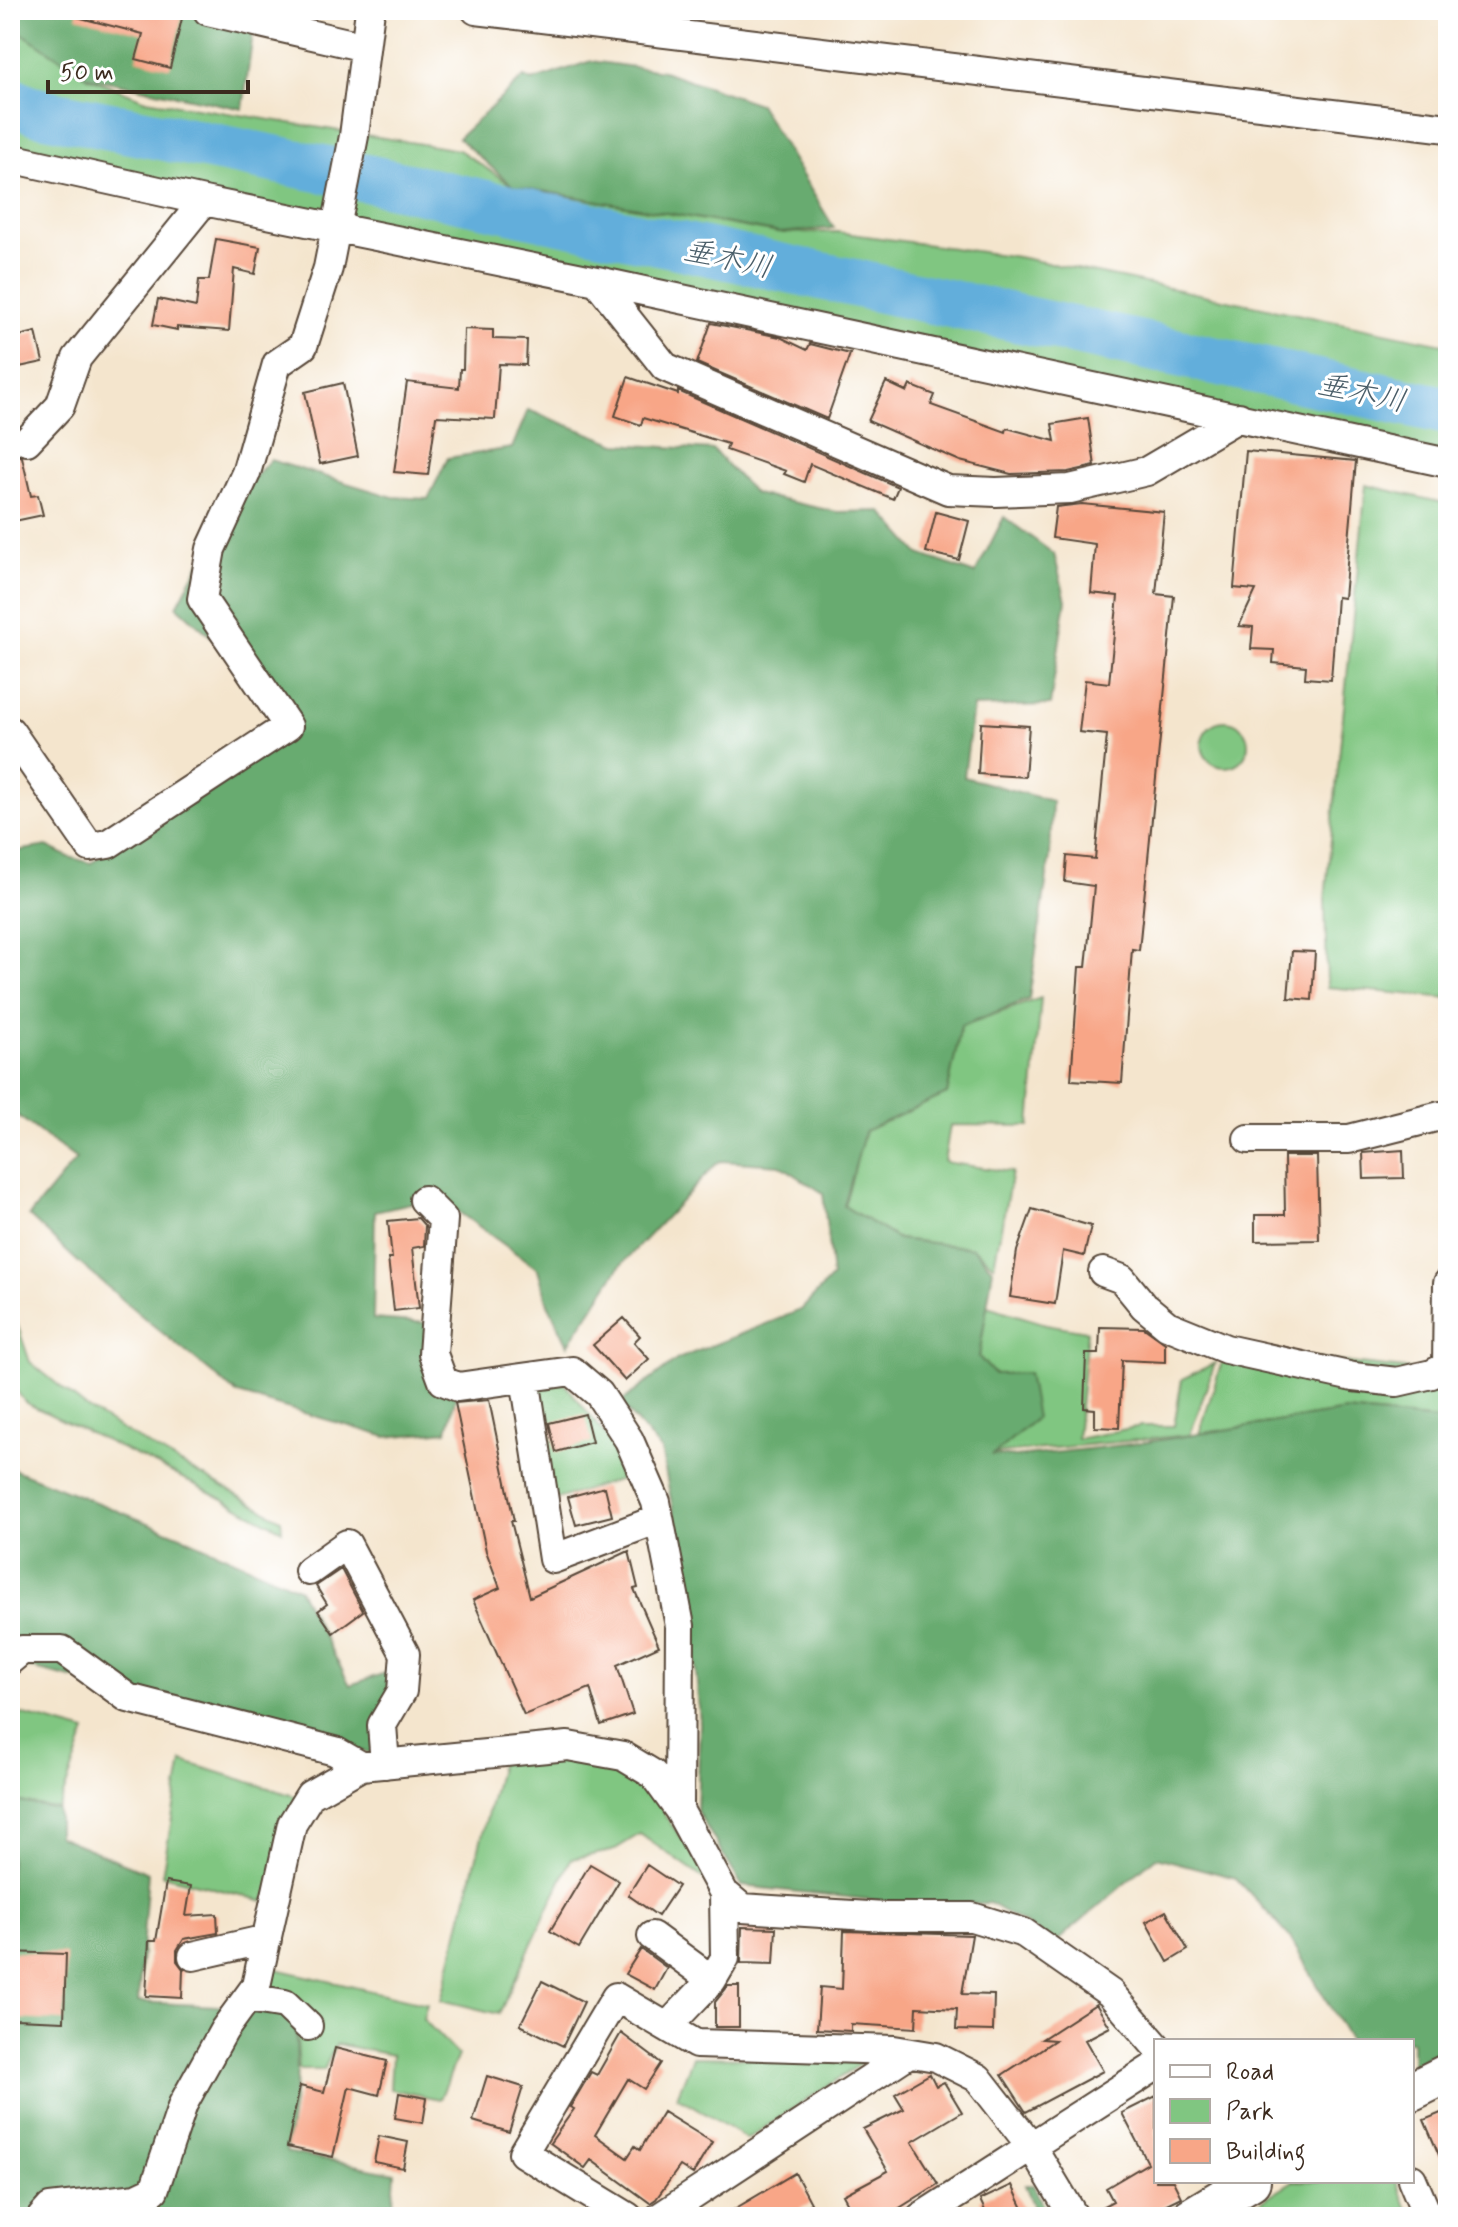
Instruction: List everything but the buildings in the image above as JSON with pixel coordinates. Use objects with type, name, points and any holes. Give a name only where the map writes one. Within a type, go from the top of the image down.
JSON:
[{"type":"street","points":[[10,731],[90,847],[96,847],[108,844],[288,726],[202,599],[211,549],[246,473],[277,364],[303,346],[328,268],[354,136],[370,10]]},
{"type":"street","points":[[476,10],[1448,128]]},
{"type":"street","points":[[208,11],[365,47]]},
{"type":"street","points":[[10,158],[204,201],[338,216],[597,281],[1448,463]]},
{"type":"street","points":[[27,441],[60,406],[77,358],[204,201]]},
{"type":"street","points":[[597,281],[665,367],[948,490],[1070,489],[1147,471],[1239,417]]},
{"type":"street","points":[[1248,1139],[1349,1139],[1440,1116],[1448,1119]]},
{"type":"street","points":[[424,1200],[443,1219],[433,1354],[443,1381],[458,1387],[572,1371],[599,1394],[629,1440],[656,1502],[680,1626],[679,1810]]},
{"type":"street","points":[[1103,1272],[1122,1279],[1144,1306],[1167,1325],[1226,1349],[1353,1377],[1397,1382],[1432,1374],[1447,1366],[1448,1283]]},
{"type":"street","points":[[525,1378],[553,1559],[659,1519]]},
{"type":"street","points":[[309,1571],[347,1544],[405,1654],[402,1691],[382,1725],[373,1765]]},
{"type":"street","points":[[10,1660],[22,1650],[62,1650],[128,1698],[335,1751],[373,1765]]},
{"type":"street","points":[[42,2217],[50,2208],[137,2198],[154,2190],[183,2104],[224,2030],[256,1986],[292,1824],[310,1795],[373,1765],[568,1746],[623,1756],[653,1774],[679,1810],[724,1893],[742,1908],[885,1917],[972,1917],[1024,1933],[1110,1993],[1154,2044]]},
{"type":"street","points":[[667,2027],[712,1980],[725,1958],[724,1893]]},
{"type":"street","points":[[652,1936],[712,1980]]},
{"type":"street","points":[[193,1956],[267,1939]]},
{"type":"street","points":[[628,2217],[523,2153],[616,1997],[696,2044],[909,2053],[936,2057],[978,2078],[1032,2147],[1074,2217]]},
{"type":"street","points":[[248,1998],[285,2004],[308,2026]]},
{"type":"street","points":[[660,2217],[909,2053]]},
{"type":"street","points":[[921,2217],[1154,2067]]},
{"type":"street","points":[[1414,2090],[1448,2073]]},
{"type":"street","points":[[1191,2217],[1248,2183]]},
{"type":"street","points":[[1414,2183],[1428,2217]]},
{"type":"green space","points":[[10,10],[256,10],[243,109],[88,77],[10,24]]},
{"type":"green space","points":[[10,24],[88,77],[146,100],[459,150],[513,186],[778,233],[837,232],[1018,257],[1448,345],[1448,465],[1329,433],[504,248],[279,212],[10,151]]},
{"type":"green space","points":[[591,61],[663,71],[759,104],[834,228],[781,233],[513,186],[458,138],[524,77],[532,81]]},
{"type":"green space","points":[[528,410],[617,444],[713,450],[755,494],[837,512],[881,511],[919,554],[975,574],[1004,517],[1054,554],[1066,600],[1050,705],[973,707],[964,777],[1052,801],[1050,856],[1029,999],[961,1026],[947,1094],[865,1131],[844,1206],[898,1239],[973,1248],[993,1269],[979,1357],[994,1374],[1028,1373],[1036,1418],[993,1455],[1016,1457],[1141,1443],[1346,1411],[1448,1421],[1448,2047],[1414,2063],[1414,2039],[1349,2039],[1289,1936],[1236,1878],[1156,1857],[1056,1942],[989,1903],[923,1905],[742,1886],[697,1811],[700,1724],[690,1594],[661,1450],[620,1403],[678,1359],[801,1310],[832,1277],[823,1193],[780,1165],[717,1163],[620,1266],[568,1345],[548,1304],[538,1269],[438,1197],[375,1211],[373,1319],[428,1323],[458,1387],[447,1431],[387,1437],[238,1394],[76,1260],[29,1216],[76,1159],[10,1110],[10,852],[47,846],[91,863],[287,705],[177,606],[232,502],[270,460],[393,497],[428,499],[448,458],[512,448]]},
{"type":"green space","points":[[1366,485],[1448,504],[1448,998],[1327,987],[1325,899]]},
{"type":"green space","points":[[1225,721],[1241,728],[1248,744],[1241,760],[1225,767],[1209,760],[1202,744],[1209,728]]},
{"type":"green space","points":[[1041,998],[1030,1126],[950,1125],[944,1162],[1012,1172],[994,1265],[973,1248],[898,1239],[844,1206],[866,1126],[947,1094],[961,1026]]},
{"type":"green space","points":[[10,1303],[30,1362],[92,1412],[281,1519],[282,1530],[167,1470],[26,1403],[10,1383]]},
{"type":"green space","points":[[987,1306],[1046,1324],[1087,1331],[1077,1439],[1141,1426],[1174,1426],[1182,1379],[1215,1363],[1190,1435],[992,1454],[994,1374],[979,1357]]},
{"type":"green space","points":[[1226,1349],[1448,1374],[1448,1421],[1346,1411],[1199,1434]]},
{"type":"green space","points":[[557,1374],[637,1474],[551,1501],[532,1377]]},
{"type":"green space","points":[[10,1468],[181,1536],[298,1588],[350,1685],[397,1669],[376,1755],[10,1663]]},
{"type":"green space","points":[[10,1711],[86,1732],[58,1809],[10,1800]]},
{"type":"green space","points":[[503,1752],[645,1769],[665,1816],[724,1893],[640,1834],[612,1851],[571,1859],[499,2014],[441,2000]]},
{"type":"green space","points":[[182,1761],[307,1800],[264,1901],[162,1875]]},
{"type":"green space","points":[[10,1800],[58,1809],[58,1836],[148,1873],[138,2002],[279,2009],[296,2027],[297,2073],[286,2152],[395,2173],[392,2217],[10,2217]]},
{"type":"green space","points":[[268,1967],[427,2004],[423,2019],[458,2055],[440,2099],[390,2089],[392,2055],[336,2044],[324,2070],[299,2070],[296,2026],[255,1995]]},
{"type":"green space","points":[[693,2057],[867,2060],[747,2139],[677,2096]]},
{"type":"green space","points":[[1290,2183],[1397,2183],[1410,2217],[1235,2217]]},
{"type":"green space","points":[[1025,2185],[1033,2185],[1049,2217],[1038,2217]]},
{"type":"waterway","name":"垂木川","points":[[10,100],[36,111],[338,172],[1448,411]]}]
